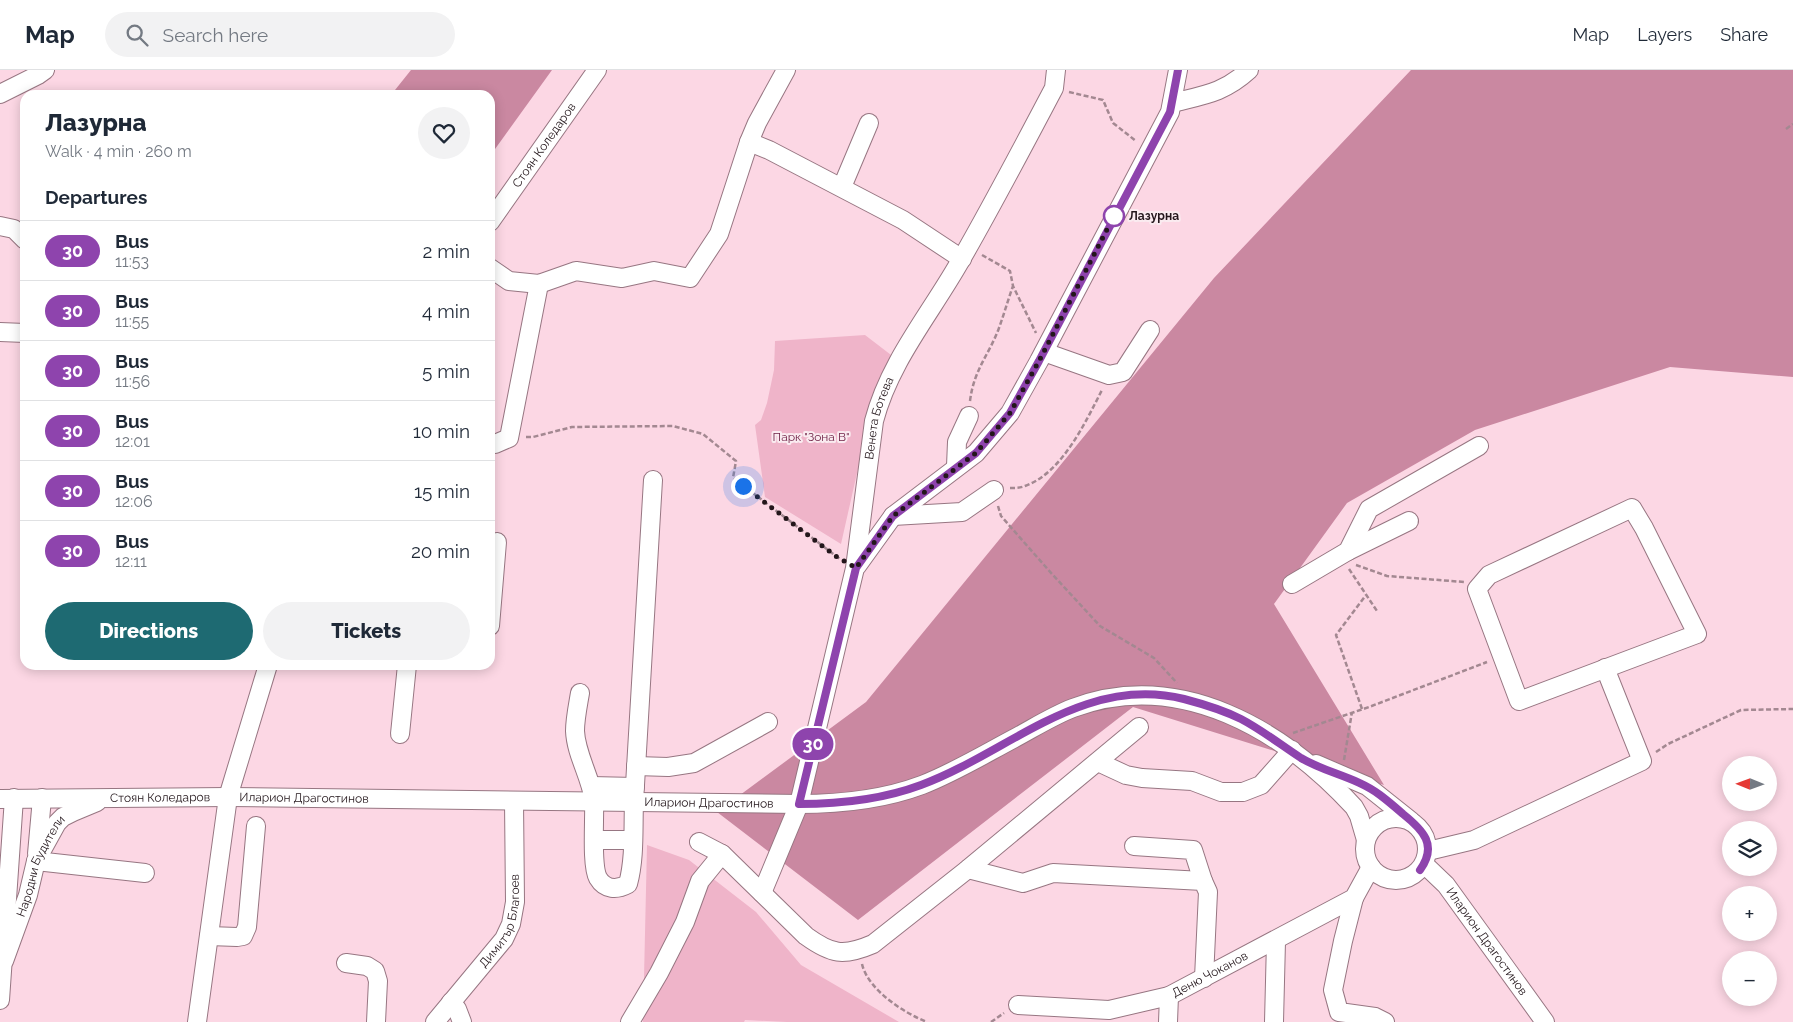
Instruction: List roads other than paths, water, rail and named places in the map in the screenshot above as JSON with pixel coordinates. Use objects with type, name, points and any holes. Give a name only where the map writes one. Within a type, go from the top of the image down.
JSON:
[{"type":"street","points":[[0,94],[45,70]]},
{"type":"street","name":"Стоян Коледаров","points":[[495,215],[597,70]]},
{"type":"street","points":[[495,272],[508,281],[539,284],[576,271],[622,278],[654,271],[690,278],[719,234],[749,142],[757,123],[786,70]]},
{"type":"street","name":"Венета Ботева","points":[[762,893],[799,804],[856,568],[873,428],[880,399],[898,361],[965,253],[1054,88],[1056,70]]},
{"type":"street","points":[[856,568],[893,516],[956,466],[976,453],[1010,413],[1170,112],[1178,70]]},
{"type":"street","points":[[1172,103],[1214,92],[1235,83],[1249,70]]},
{"type":"street","points":[[842,187],[869,123]]},
{"type":"street","points":[[749,142],[769,150],[842,187],[965,253]]},
{"type":"street","points":[[0,226],[14,229],[20,235]]},
{"type":"street","points":[[495,444],[509,438],[539,284]]},
{"type":"street","points":[[1044,352],[1109,375],[1123,372],[1150,330]]},
{"type":"street","points":[[0,332],[20,333]]},
{"type":"street","points":[[956,466],[957,442],[969,416]]},
{"type":"street","points":[[1344,554],[1369,509],[1479,446]]},
{"type":"street","points":[[580,693],[575,730],[592,794],[597,876],[608,888],[616,888],[628,884],[630,875],[653,480]]},
{"type":"street","points":[[893,516],[962,512],[994,490]]},
{"type":"street","points":[[1632,508],[1697,634],[1605,668],[1519,701],[1477,589],[1489,574],[1632,508]]},
{"type":"street","points":[[1292,584],[1344,554],[1409,521]]},
{"type":"street","points":[[495,566],[497,542]]},
{"type":"street","points":[[1426,858],[1427,843],[1424,834],[1419,827],[1404,818],[1394,817],[1385,819],[1377,824],[1366,840],[1365,850],[1371,867],[1383,877],[1399,880],[1413,875],[1426,858],[1474,840],[1642,761],[1605,668]]},
{"type":"street","name":"Стоян Коледаров","points":[[5,798],[228,797],[266,670]]},
{"type":"street","points":[[400,734],[406,670]]},
{"type":"street","name":"Иларион Драгостинов","points":[[228,797],[514,800],[592,794],[799,804],[853,802],[889,796],[937,779],[1071,709],[1113,696],[1133,695],[1182,699],[1241,719],[1297,754],[1367,786],[1412,822]]},
{"type":"street","points":[[636,766],[668,767],[694,763],[768,722]]},
{"type":"street","points":[[699,842],[722,854],[806,936],[821,947],[835,953],[858,950],[873,944],[968,869],[1139,727]]},
{"type":"street","points":[[1098,762],[1126,775],[1142,778],[1192,781],[1221,792],[1243,792],[1261,785],[1297,754]]},
{"type":"street","name":"Иларион Драгостинов","points":[[1297,754],[1354,807],[1359,816],[1366,840]]},
{"type":"street","points":[[197,1022],[228,797]]},
{"type":"street","name":"Народни Будители","points":[[0,1000],[4,961],[5,798]]},
{"type":"street","points":[[42,798],[36,862],[144,873]]},
{"type":"street","name":"Народни Будители","points":[[4,961],[28,895],[36,862],[57,824],[63,817],[107,799]]},
{"type":"street","name":"Димитър Благоев","points":[[436,1022],[504,939],[511,924],[515,902],[514,800]]},
{"type":"street","points":[[209,936],[242,936],[247,927],[256,826]]},
{"type":"street","points":[[594,840],[633,840]]},
{"type":"street","points":[[1134,846],[1193,850],[1208,892],[1204,978]]},
{"type":"street","points":[[630,1022],[659,973],[685,922],[700,881],[722,854]]},
{"type":"street","name":"Иларион Драгостинов","points":[[1426,858],[1545,1022]]},
{"type":"street","points":[[1371,867],[1354,898],[1333,990],[1339,1012],[1375,1017],[1385,1022]]},
{"type":"street","points":[[968,869],[1023,883],[1053,873],[1203,881]]},
{"type":"street","name":"Деню Чоканов","points":[[1018,1005],[1109,1010],[1169,996],[1354,898]]},
{"type":"street","points":[[1274,1022],[1276,941]]},
{"type":"street","points":[[346,962],[367,966],[375,971],[378,981],[376,1022]]},
{"type":"street","points":[[1168,1022],[1169,996]]},
{"type":"street","points":[[451,1002],[457,1009],[462,1022]]},
{"type":"place","name":"Лазурна","points":[[1114,216]]},
{"type":"park label","name":"Парк \"Зона В\"","points":[[811,437]]}]
